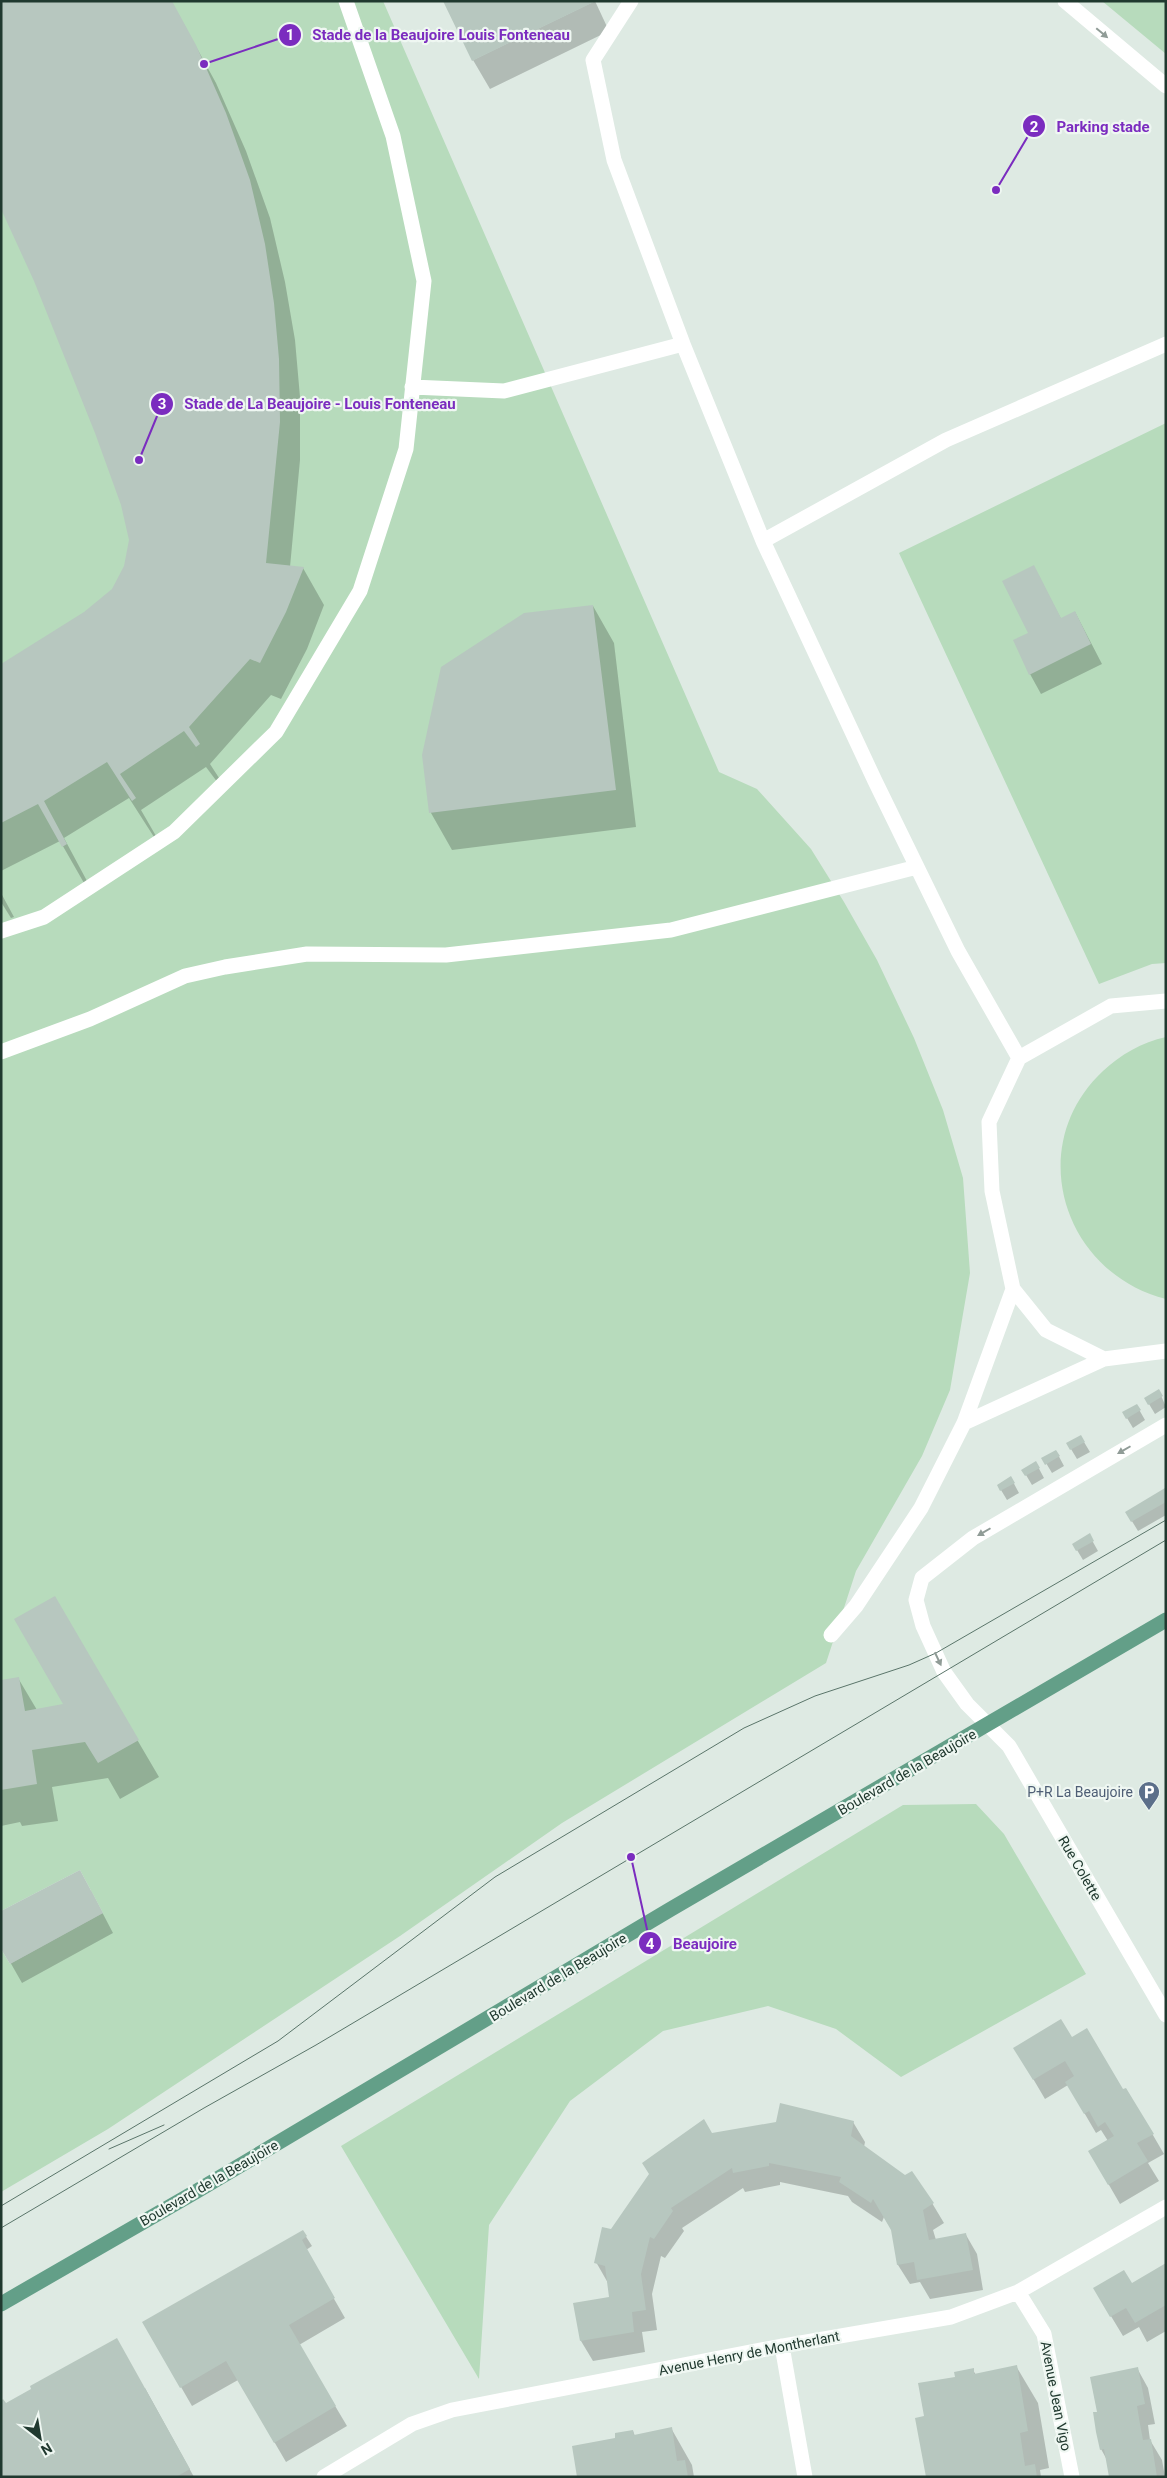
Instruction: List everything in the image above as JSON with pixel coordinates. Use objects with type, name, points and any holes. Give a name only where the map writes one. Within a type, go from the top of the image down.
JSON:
[{"type":"main road","name":"Boulevard de la Beaujoire","points":[[1,2304],[197,2191],[728,1876],[988,1726],[1166,1620]]},
{"type":"street","points":[[1,931],[44,917],[174,832],[276,732],[360,591],[406,449],[424,281],[393,136],[346,1]]},
{"type":"street","points":[[631,1],[593,60],[614,160],[684,344],[763,541],[958,951],[1019,1058]]},
{"type":"street","points":[[1065,1],[1166,86]]},
{"type":"street","points":[[412,388],[504,391],[684,344]]},
{"type":"street","points":[[763,541],[946,440],[1166,344]]},
{"type":"street","points":[[1,1052],[90,1019],[186,976],[225,967],[307,954],[446,955],[671,930],[917,867]]},
{"type":"street","points":[[1104,1359],[1046,1330],[1013,1289],[992,1190],[989,1122],[1019,1058],[1111,1006],[1166,1001]]},
{"type":"street","points":[[831,1635],[856,1606],[921,1508],[964,1423],[1013,1289]]},
{"type":"street","points":[[964,1423],[1104,1359],[1166,1351]]},
{"type":"street","name":"Rue Colette","points":[[1166,1425],[973,1538],[922,1578],[916,1600],[923,1626],[944,1672],[967,1704],[1008,1746],[1017,1759],[1166,2015]]},
{"type":"street","name":"Avenue Henry de Montherlant","points":[[324,2477],[412,2424],[452,2410],[782,2346],[951,2317],[1018,2292],[1166,2207]]},
{"type":"street","name":"Avenue Jean Vigo","points":[[1018,2292],[1044,2334],[1072,2477]]},
{"type":"street","points":[[782,2346],[805,2477]]},
{"type":"green space","points":[[1,1],[383,1],[719,772],[757,789],[811,849],[877,960],[914,1038],[943,1110],[963,1178],[970,1273],[950,1390],[922,1456],[856,1571],[826,1663],[562,1823],[400,1936],[108,2129],[1,2192],[1,1949],[10,1964],[103,1913],[80,1870],[1,1911]]},
{"type":"green space","points":[[1102,1],[1166,1],[1166,54]]},
{"type":"green space","points":[[1166,423],[1166,963],[1152,964],[1099,984],[899,553]]},
{"type":"green space","points":[[1166,1037],[1166,1299],[1130,1285],[1101,1263],[1080,1235],[1066,1203],[1061,1169],[1065,1135],[1079,1101],[1103,1071],[1117,1060],[1140,1046]]},
{"type":"green space","points":[[976,1804],[1004,1834],[1086,1974],[901,2077],[836,2029],[768,2006],[663,2031],[570,2101],[489,2225],[479,2379],[341,2146],[903,1805]]},
{"type":"building","points":[[1,1],[172,1],[196,45],[226,113],[250,180],[265,244],[274,303],[279,359],[280,422],[266,563],[304,567],[286,612],[260,663],[250,659],[189,727],[200,744],[196,747],[184,731],[120,774],[136,798],[132,801],[107,762],[44,801],[67,844],[62,847],[38,804],[1,823],[1,664],[84,612],[112,589],[124,566],[129,540],[121,505],[95,433],[34,281],[1,209]]},
{"type":"building","points":[[443,1],[596,1],[472,61]]},
{"type":"building","points":[[1034,565],[1061,618],[1075,611],[1091,644],[1029,675],[1013,640],[1028,633],[1002,581]]},
{"type":"building","points":[[593,605],[616,790],[429,813],[422,755],[441,667],[524,613]]},
{"type":"building","points":[[1159,1389],[1163,1396],[1148,1405],[1144,1398]]},
{"type":"building","points":[[1137,1404],[1141,1410],[1126,1419],[1122,1412]]},
{"type":"building","points":[[1081,1435],[1085,1442],[1070,1450],[1066,1443]]},
{"type":"building","points":[[1056,1450],[1060,1456],[1045,1465],[1041,1458]]},
{"type":"building","points":[[1036,1461],[1040,1468],[1025,1476],[1021,1470]]},
{"type":"building","points":[[1011,1476],[1015,1483],[1000,1491],[997,1485]]},
{"type":"building","points":[[1165,1488],[1166,1502],[1131,1522],[1125,1512]]},
{"type":"building","points":[[1090,1533],[1094,1541],[1076,1551],[1072,1544]]},
{"type":"building","points":[[55,1596],[139,1740],[98,1763],[85,1742],[32,1750],[37,1784],[1,1790],[1,1680],[19,1677],[25,1711],[63,1704],[14,1619]]},
{"type":"building","points":[[80,1870],[103,1913],[10,1964],[1,1949],[1,1911]]},
{"type":"building","points":[[1061,2019],[1072,2037],[1087,2028],[1123,2089],[1126,2088],[1154,2134],[1137,2143],[1148,2161],[1108,2185],[1088,2151],[1114,2136],[1105,2122],[1098,2127],[1089,2111],[1084,2114],[1065,2082],[1074,2076],[1065,2061],[1033,2080],[1013,2048]]},
{"type":"building","points":[[780,2103],[854,2121],[851,2136],[905,2175],[912,2171],[934,2203],[923,2210],[929,2240],[966,2233],[973,2270],[917,2280],[914,2262],[897,2265],[891,2230],[873,2199],[871,2203],[839,2182],[841,2177],[769,2163],[769,2166],[733,2173],[732,2168],[671,2208],[673,2211],[654,2239],[650,2237],[641,2274],[646,2310],[632,2312],[634,2332],[580,2341],[573,2303],[609,2297],[605,2266],[594,2263],[602,2227],[611,2229],[649,2174],[642,2163],[704,2119],[712,2133],[776,2122]]},
{"type":"building","points":[[303,2230],[307,2236],[302,2240],[335,2298],[289,2325],[336,2406],[274,2443],[226,2361],[180,2388],[142,2322]]},
{"type":"building","points":[[1166,2263],[1166,2305],[1135,2323],[1126,2308],[1110,2317],[1093,2288],[1124,2270],[1132,2283]]},
{"type":"building","points":[[117,2338],[190,2469],[176,2477],[1,2477],[1,2401],[3,2399],[6,2403],[31,2389],[30,2386]]},
{"type":"building","points":[[1017,2365],[1028,2431],[1020,2433],[1025,2466],[1035,2464],[1037,2477],[926,2477],[915,2418],[924,2416],[918,2383],[955,2377],[954,2372],[974,2368],[974,2374]]},
{"type":"building","points":[[1138,2367],[1145,2404],[1137,2406],[1140,2424],[1143,2440],[1151,2439],[1157,2477],[1109,2477],[1104,2449],[1100,2450],[1096,2432],[1093,2412],[1097,2412],[1090,2377]]},
{"type":"building","points":[[672,2427],[677,2461],[685,2460],[688,2477],[577,2477],[572,2446],[615,2438],[615,2433],[633,2430],[634,2435]]},
{"type":"tram line","points":[[1,2206],[278,2041],[495,1877],[744,1728],[815,1696],[909,1665],[936,1653],[1166,1520]]},
{"type":"tram line","points":[[1,2228],[204,2108],[316,2045],[1166,1540]]},
{"type":"tram line","points":[[109,2149],[164,2125]]},
{"type":"place","name":"Stade de la Beaujoire Louis Fonteneau","points":[[204,64]]},
{"type":"place","name":"Parking stade","points":[[996,190]]},
{"type":"place","name":"Stade de La Beaujoire - Louis Fonteneau","points":[[139,460]]},
{"type":"place","name":"P+R La Beaujoire","points":[[1149,1811]]},
{"type":"place","name":"Beaujoire","points":[[631,1857]]}]
